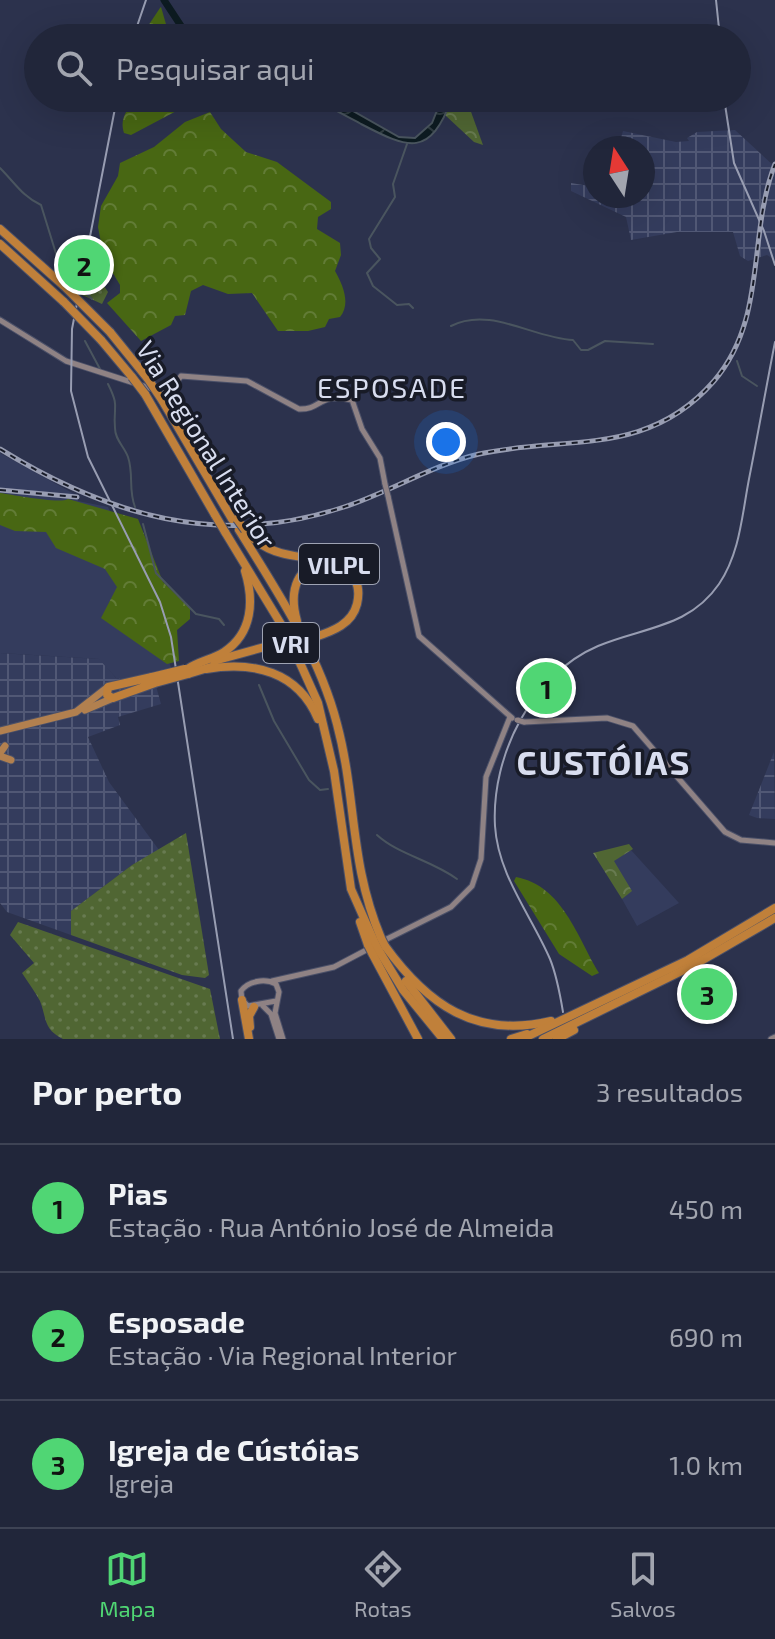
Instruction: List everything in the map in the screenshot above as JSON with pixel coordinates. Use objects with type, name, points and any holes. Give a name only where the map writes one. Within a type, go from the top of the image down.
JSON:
[{"type":"highway","name":"Via Regional Interior","points":[[0,229],[110,332],[148,379],[242,530],[301,633],[327,691],[338,725],[360,879],[377,945]]},
{"type":"highway","name":"Via Regional Interior","points":[[0,244],[101,340],[145,394],[294,648],[318,703],[327,738],[346,862],[357,909],[377,945]]},
{"type":"highway","name":"VILPL","points":[[0,732],[55,720],[154,680],[335,630],[353,614],[358,593],[353,578],[333,562],[272,550],[242,530]]},
{"type":"highway","name":"VILPL","points":[[187,670],[225,652],[246,625],[251,594],[239,555]]},
{"type":"highway","name":"VILPL","points":[[301,633],[292,601],[297,580],[312,567],[332,566],[342,572],[351,584],[352,605],[340,621],[314,635]]},
{"type":"highway","name":"VILPL","points":[[206,669],[280,645]]},
{"type":"highway","name":"VILPL","points":[[187,670],[248,666],[281,676],[307,699],[327,738]]},
{"type":"highway","name":"VILPL","points":[[0,732],[76,712],[108,687],[154,680]]},
{"type":"highway","points":[[108,687],[107,695],[113,698]]},
{"type":"highway","points":[[2,752],[11,760]]},
{"type":"highway","points":[[522,1039],[688,960],[775,908]]},
{"type":"highway","points":[[557,1039],[775,918]]},
{"type":"highway","points":[[377,945],[419,990],[458,1017],[476,1023],[520,1027],[582,1011]]},
{"type":"highway","points":[[377,945],[418,1039]]},
{"type":"highway","name":"VRI","points":[[377,945],[403,990],[443,1039]]},
{"type":"highway","name":"VRI","points":[[377,945],[451,1039]]},
{"type":"highway","points":[[543,1039],[627,999]]},
{"type":"highway","points":[[242,1000],[251,1039]]},
{"type":"highway","points":[[251,1039],[249,1016],[258,1006]]},
{"type":"highway","points":[[511,1039],[554,1024]]},
{"type":"main road","points":[[0,320],[66,361],[151,389],[169,393],[178,376],[247,381],[299,409],[308,409],[326,397],[354,402],[362,429],[380,458],[419,636],[517,720],[620,720],[645,737],[725,832],[741,840],[775,843]]},
{"type":"main road","points":[[281,1039],[271,1014],[242,1000],[241,991],[248,984],[334,967],[451,907],[468,892],[481,859],[486,777],[517,720]]},
{"type":"main road","points":[[281,1039],[275,1013],[276,1001],[279,992],[293,975]]},
{"type":"main road","points":[[272,981],[279,992]]},
{"type":"main road","points":[[258,1006],[276,1001]]},
{"type":"shaded area","points":[[735,130],[775,167],[775,260],[767,255],[748,261],[740,256],[733,232],[677,232],[631,240],[626,217],[607,208],[655,208],[655,138],[689,141],[687,138],[697,132]]},
{"type":"shaded area","points":[[623,131],[647,136],[622,136]]},
{"type":"shaded area","points":[[571,183],[583,185],[583,197],[571,191]]},
{"type":"shaded area","points":[[0,453],[78,496],[78,501],[108,507],[153,601],[171,668],[121,679],[116,678],[99,659],[0,653]]},
{"type":"shaded area","points":[[0,653],[100,659],[116,678],[135,679],[156,686],[161,704],[118,717],[120,725],[88,737],[109,782],[159,850],[132,865],[71,911],[71,935],[7,912],[0,903]]},
{"type":"shaded area","points":[[774,752],[775,819],[757,818],[749,815]]},
{"type":"shaded area","points":[[631,850],[679,903],[637,926],[622,899],[631,891],[613,861]]},
{"type":"green space","points":[[160,8],[166,24],[149,24]]},
{"type":"green space","points":[[175,112],[131,135],[124,133],[126,113]]},
{"type":"green space","points":[[210,112],[221,129],[246,152],[277,162],[331,202],[331,209],[318,217],[317,229],[340,243],[341,255],[335,271],[343,288],[345,306],[340,317],[329,319],[325,327],[308,331],[278,331],[252,293],[228,294],[203,285],[191,291],[185,315],[175,316],[171,325],[141,341],[107,303],[120,293],[120,285],[104,258],[98,227],[101,206],[118,176],[120,163],[154,147],[185,122]]},
{"type":"green space","points":[[446,112],[471,112],[483,145],[474,142],[445,115]]},
{"type":"green space","points":[[87,270],[95,272],[108,292],[102,304],[80,294]]},
{"type":"green space","points":[[0,493],[47,500],[68,499],[138,519],[163,582],[190,608],[190,619],[177,630],[179,661],[167,664],[101,618],[117,587],[105,569],[56,548],[46,532],[15,531],[0,525]]},
{"type":"green space","points":[[186,833],[209,975],[205,978],[182,975],[71,935],[71,911],[132,865]]},
{"type":"green space","points":[[629,844],[633,849],[614,861],[632,891],[622,899],[593,853]]},
{"type":"green space","points":[[516,877],[532,882],[557,902],[599,973],[592,976],[559,954],[514,881]]},
{"type":"green space","points":[[18,922],[210,989],[220,1039],[63,1039],[49,1027],[40,1001],[22,973],[34,963],[10,935]]},
{"type":"water","points":[[339,112],[355,112],[399,137],[415,138],[432,123],[436,112],[446,112],[435,131],[416,143],[405,143]]},
{"type":"waterway","points":[[164,0],[180,24]]},
{"type":"waterway","points":[[407,144],[393,184],[395,197],[369,239],[371,248],[380,259],[367,273],[373,286],[397,305],[409,304],[413,308]]},
{"type":"waterway","points":[[0,168],[24,194],[41,205],[58,260],[73,270]]},
{"type":"waterway","points":[[87,294],[92,299]]},
{"type":"waterway","points":[[451,326],[481,319],[496,321],[573,340],[581,350],[588,350],[605,341],[653,344]]},
{"type":"waterway","points":[[85,341],[100,369]]},
{"type":"waterway","points":[[737,361],[742,376],[757,386]]},
{"type":"waterway","points":[[108,384],[115,402],[115,432],[130,464],[135,507]]},
{"type":"waterway","points":[[143,524],[156,573],[196,614],[219,619],[224,625]]},
{"type":"waterway","points":[[259,685],[274,721],[309,780],[320,790],[328,789]]},
{"type":"waterway","points":[[377,835],[395,848],[457,879]]},
{"type":"tram line","points":[[138,24],[146,0]]},
{"type":"tram line","points":[[716,0],[719,24]]},
{"type":"tram line","points":[[114,112],[72,329],[71,391],[88,457],[160,602],[171,637],[233,1039]]},
{"type":"tram line","points":[[726,112],[734,163],[764,231],[775,265]]},
{"type":"tram line","points":[[563,1012],[550,959],[509,878],[497,844],[496,799],[508,746],[535,697],[574,659],[598,646],[679,618],[707,599],[719,584],[732,560],[739,533],[775,342]]},
{"type":"railway","points":[[0,449],[81,492],[123,507],[208,525],[253,525],[298,519],[344,507],[479,454],[633,433],[661,422],[688,405],[714,381],[731,357],[750,304],[761,219],[775,164]]},
{"type":"railway","points":[[0,490],[77,497]]},
{"type":"place","name":"Esposade","points":[[84,265]]},
{"type":"place","name":"Pias","points":[[546,688]]},
{"type":"place","name":"Igreja de Cústóias","points":[[707,994]]},
{"type":"district","name":"ESPOSADE","points":[[392,387]]},
{"type":"district","name":"CUSTÓIAS","points":[[604,761]]}]
